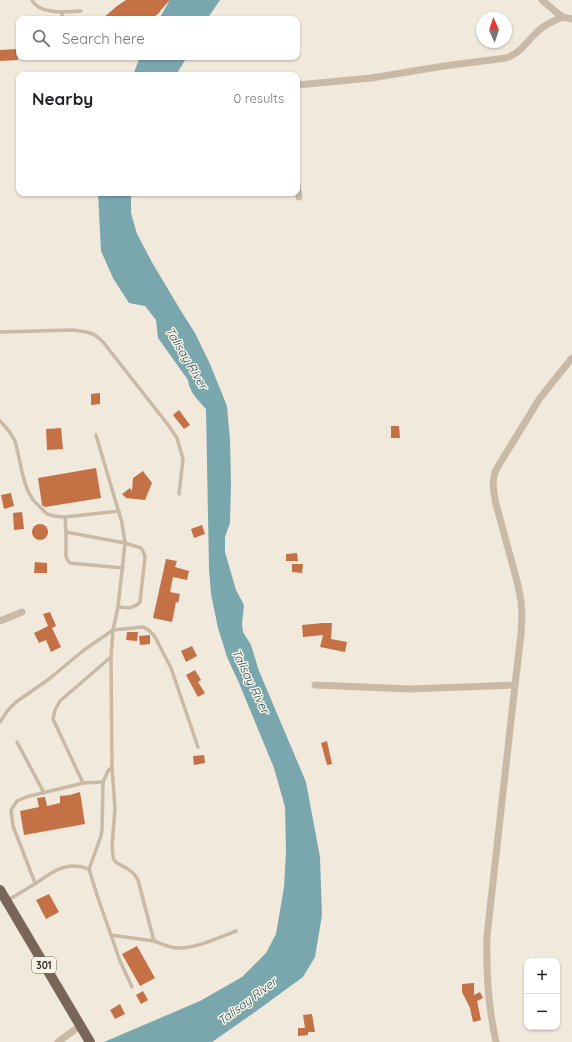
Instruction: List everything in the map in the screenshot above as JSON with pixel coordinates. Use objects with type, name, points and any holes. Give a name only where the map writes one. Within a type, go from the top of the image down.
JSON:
[{"type":"main road","name":"301","points":[[0,890],[89,1041]]},
{"type":"street","points":[[542,0],[562,17],[572,19]]},
{"type":"street","points":[[300,85],[371,78],[512,57],[544,26],[562,17]]},
{"type":"street","points":[[496,1042],[489,1009],[487,936],[521,634],[521,601],[515,572],[496,504],[493,482],[495,472],[500,463],[540,398],[572,358]]},
{"type":"street","points":[[0,621],[22,612]]},
{"type":"street","points":[[315,685],[410,689],[515,685]]},
{"type":"street","points":[[58,1042],[80,1026]]},
{"type":"lane","points":[[32,0],[39,8],[48,11],[81,11]]},
{"type":"lane","points":[[61,12],[63,16]]},
{"type":"lane","points":[[0,332],[73,330],[95,335],[103,342],[177,438],[182,459],[179,494]]},
{"type":"lane","points":[[0,421],[15,441],[26,486],[33,500],[48,514],[65,517],[119,511]]},
{"type":"lane","points":[[96,435],[119,511],[125,543],[118,607],[113,630],[111,657],[112,767],[115,809],[112,851],[114,860],[128,869],[138,880],[154,941]]},
{"type":"lane","points":[[65,517],[66,556],[70,563],[123,568]]},
{"type":"lane","points":[[66,532],[125,543],[141,548],[145,557],[140,602],[132,608],[118,607]]},
{"type":"lane","points":[[0,722],[8,710],[16,702],[49,679],[84,650],[113,630],[143,627],[151,632],[171,668],[198,747]]},
{"type":"lane","points":[[82,783],[53,719],[55,710],[60,702],[111,657]]},
{"type":"lane","points":[[17,742],[44,793]]},
{"type":"lane","points":[[112,767],[108,771],[103,782],[102,830],[89,869],[120,961],[132,987]]},
{"type":"lane","points":[[35,883],[13,826],[12,810],[17,802],[26,797],[82,783],[103,782]]},
{"type":"lane","points":[[6,901],[60,869],[82,866],[89,869]]},
{"type":"lane","points":[[111,935],[154,941],[170,947],[178,948],[207,942],[236,931]]},
{"type":"water","points":[[170,0],[220,0],[209,16],[161,16]]},
{"type":"water","points":[[139,60],[185,60],[178,72],[134,72]]},
{"type":"water","name":"Talisay River","points":[[98,196],[131,196],[131,213],[137,234],[153,264],[195,333],[210,364],[227,406],[230,439],[231,485],[230,523],[225,537],[225,552],[236,590],[244,605],[242,624],[243,632],[251,645],[259,671],[306,782],[320,857],[322,915],[315,957],[303,977],[212,1042],[104,1042],[200,1001],[242,977],[266,953],[276,934],[284,887],[286,852],[285,807],[274,768],[227,657],[218,628],[211,594],[209,569],[206,409],[194,396],[188,380],[158,338],[156,320],[145,306],[129,303],[113,278],[101,251]]},
{"type":"building","points":[[126,0],[170,0],[155,16],[105,16]]},
{"type":"building","points":[[16,49],[16,60],[18,60],[0,61],[0,50]]},
{"type":"building","points":[[100,393],[100,404],[91,405],[91,394]]},
{"type":"building","points":[[179,410],[190,425],[184,429],[173,415]]},
{"type":"building","points":[[391,426],[399,426],[400,438],[391,438]]},
{"type":"building","points":[[61,428],[63,449],[47,450],[46,429]]},
{"type":"building","points":[[96,468],[101,498],[45,507],[42,505],[38,478]]},
{"type":"building","points":[[143,471],[152,483],[145,500],[126,498],[122,494],[130,488],[132,491],[133,478]]},
{"type":"building","points":[[11,493],[14,506],[4,509],[1,495]]},
{"type":"building","points":[[22,512],[24,529],[14,530],[13,513]]},
{"type":"building","points":[[40,524],[46,526],[48,532],[46,538],[40,540],[34,538],[32,532],[34,526]]},
{"type":"building","points":[[202,525],[205,534],[194,538],[191,529]]},
{"type":"building","points":[[297,553],[298,561],[286,561],[286,554]]},
{"type":"building","points":[[166,559],[177,561],[175,567],[189,571],[187,580],[173,577],[170,592],[180,594],[178,603],[176,602],[172,622],[153,618]]},
{"type":"building","points":[[35,562],[47,563],[47,573],[34,573]]},
{"type":"building","points":[[292,564],[303,564],[302,573],[292,572]]},
{"type":"building","points":[[50,612],[56,626],[52,628],[61,647],[51,652],[46,640],[39,643],[34,633],[48,626],[43,614]]},
{"type":"building","points":[[332,623],[331,639],[347,642],[345,652],[320,647],[323,635],[303,637],[302,625]]},
{"type":"building","points":[[127,632],[138,632],[137,641],[126,640]]},
{"type":"building","points":[[150,635],[150,644],[140,645],[139,636]]},
{"type":"building","points":[[192,646],[197,656],[186,662],[181,651]]},
{"type":"building","points":[[195,670],[201,680],[198,682],[205,693],[198,697],[186,675]]},
{"type":"building","points":[[327,741],[332,764],[327,765],[321,743]]},
{"type":"building","points":[[204,755],[205,763],[194,765],[193,756]]},
{"type":"building","points":[[80,792],[85,824],[24,835],[20,811],[39,807],[37,798],[45,797],[47,806],[60,803],[60,796]]},
{"type":"building","points":[[49,894],[59,912],[46,919],[36,900]]},
{"type":"building","points":[[137,946],[155,978],[140,986],[122,954]]},
{"type":"building","points":[[474,983],[474,995],[480,992],[483,998],[477,1001],[481,1020],[473,1022],[470,1008],[462,992],[462,984]]},
{"type":"building","points":[[143,991],[148,1000],[141,1004],[136,995]]},
{"type":"building","points":[[120,1004],[125,1014],[115,1019],[110,1010]]},
{"type":"building","points":[[312,1014],[315,1032],[308,1032],[308,1035],[298,1036],[298,1028],[305,1028],[303,1015]]}]
